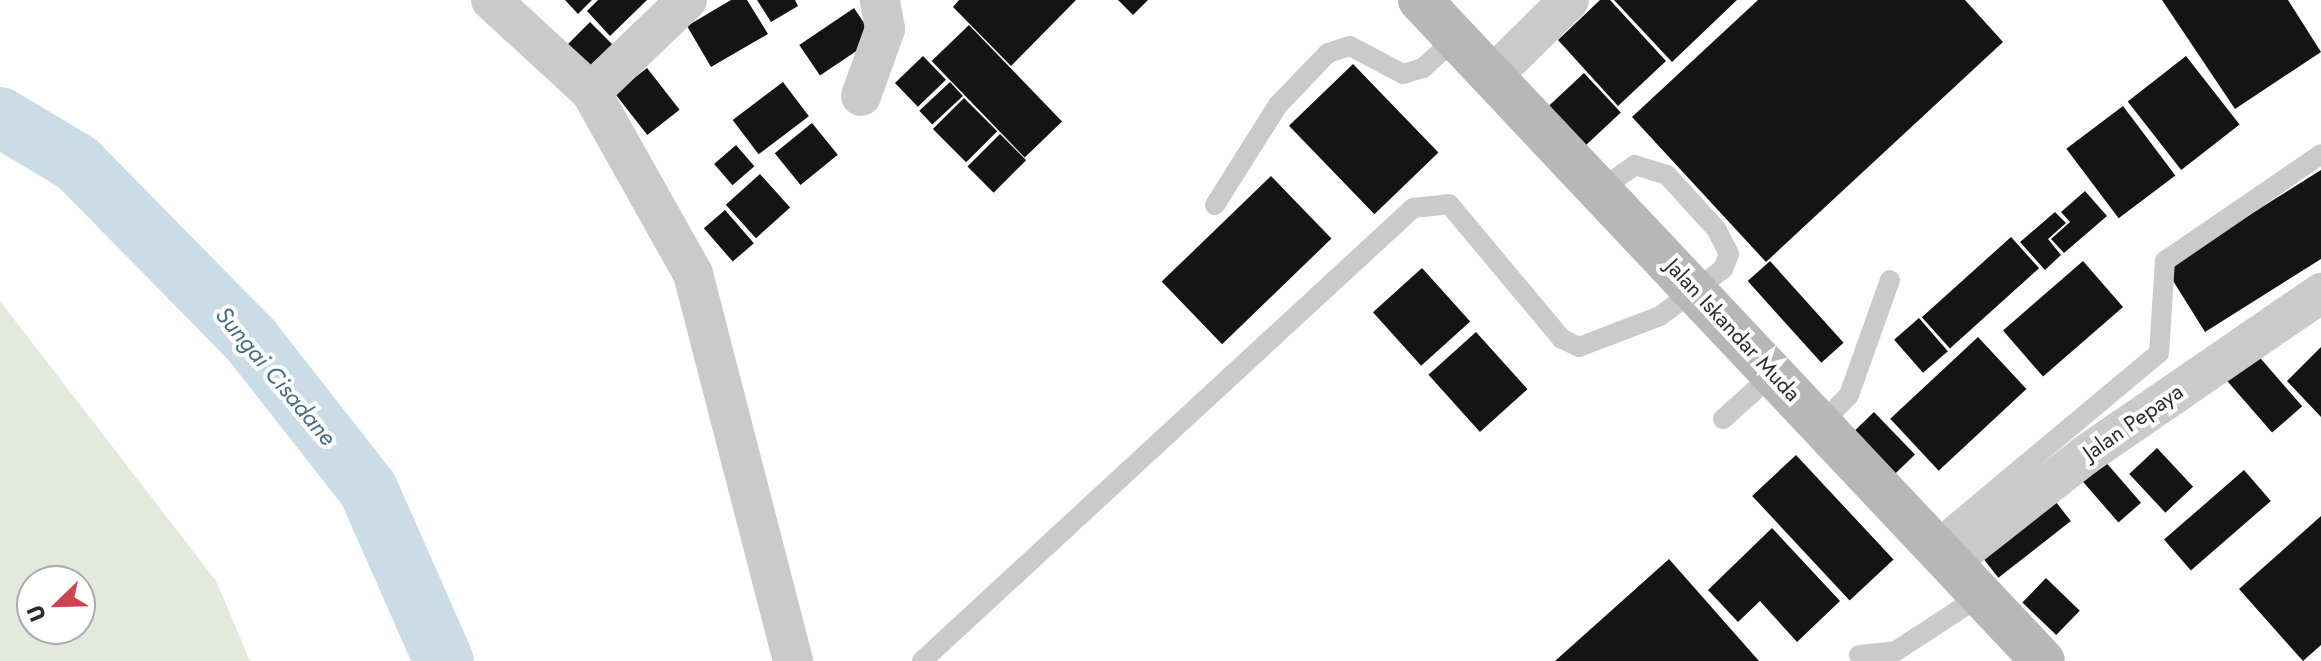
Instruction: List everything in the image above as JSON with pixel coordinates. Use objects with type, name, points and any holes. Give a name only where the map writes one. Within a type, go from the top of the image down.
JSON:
[{"type":"street","points":[[491,0],[591,92],[693,274],[793,661]]},
{"type":"street","points":[[591,92],[687,0]]},
{"type":"street","points":[[861,96],[885,29],[880,0]]},
{"type":"street","name":"Jalan Iskandar Muda","points":[[1420,0],[1943,550],[2043,661]]},
{"type":"street","points":[[1492,76],[1569,0]]},
{"type":"street","name":"Jalan Pepaya","points":[[1943,550],[2316,304]]},
{"type":"lane","points":[[1215,205],[1278,105],[1328,53],[1350,46],[1403,74],[1423,68],[1455,39]]},
{"type":"lane","points":[[1943,550],[2159,353],[2165,261],[2321,154]]},
{"type":"lane","points":[[922,661],[1413,208],[1449,204],[1562,339],[1579,347],[1660,316],[1698,291],[1729,254],[1667,175],[1635,165],[1600,190]]},
{"type":"lane","points":[[1821,424],[1849,395],[1890,280]]},
{"type":"lane","points":[[1723,419],[1774,373]]},
{"type":"lane","points":[[1859,655],[1908,645],[1982,595]]},
{"type":"shaded area","points":[[0,301],[216,581],[250,661],[0,661]]},
{"type":"building","points":[[565,0],[592,0],[578,14]]},
{"type":"building","points":[[598,0],[647,0],[610,36],[587,11]]},
{"type":"building","points":[[731,0],[747,0],[768,34],[711,67],[687,26]]},
{"type":"building","points":[[757,0],[795,0],[798,6],[771,22]]},
{"type":"building","points":[[959,0],[1076,0],[1011,66],[953,7]]},
{"type":"building","points":[[1118,0],[1148,0],[1133,15]]},
{"type":"building","points":[[1600,0],[1610,0],[1666,61],[1618,106],[1558,40]]},
{"type":"building","points":[[1614,0],[1737,0],[1672,62]]},
{"type":"building","points":[[1758,0],[1965,0],[2003,42],[1766,262],[1632,117]]},
{"type":"building","points":[[2162,0],[2288,0],[2321,52],[2235,109]]},
{"type":"building","points":[[854,8],[875,39],[820,76],[799,45]]},
{"type":"building","points":[[590,22],[620,52],[589,82],[560,52]]},
{"type":"building","points":[[969,25],[1062,121],[1025,158],[932,61]]},
{"type":"building","points":[[923,56],[946,80],[918,107],[895,83]]},
{"type":"building","points":[[2186,56],[2240,125],[2181,170],[2128,102]]},
{"type":"building","points":[[1353,64],[1438,152],[1374,214],[1289,126]]},
{"type":"building","points":[[647,68],[680,110],[647,135],[615,93]]},
{"type":"building","points":[[1584,73],[1621,112],[1585,146],[1548,106]]},
{"type":"building","points":[[783,82],[809,116],[759,154],[733,120]]},
{"type":"building","points":[[950,82],[963,96],[932,125],[919,111]]},
{"type":"building","points":[[964,98],[997,131],[966,162],[933,129]]},
{"type":"building","points":[[2123,106],[2175,175],[2119,218],[2066,149]]},
{"type":"building","points":[[812,123],[838,155],[800,185],[775,153]]},
{"type":"building","points":[[1000,134],[1026,160],[994,193],[967,167]]},
{"type":"building","points":[[736,145],[754,166],[732,185],[714,164]]},
{"type":"building","points":[[2321,170],[2321,259],[2205,332],[2165,268]]},
{"type":"building","points":[[760,174],[790,207],[756,238],[726,205]]},
{"type":"building","points":[[1271,176],[1331,239],[1222,344],[1162,282]]},
{"type":"building","points":[[2085,191],[2107,216],[2064,253],[2051,239],[2070,222],[2061,212]]},
{"type":"building","points":[[725,210],[754,243],[733,262],[704,228]]},
{"type":"building","points":[[2055,212],[2066,223],[2048,239],[2061,255],[2045,270],[2020,242]]},
{"type":"building","points":[[2011,237],[2039,268],[1950,349],[1922,317]]},
{"type":"building","points":[[1770,261],[1844,343],[1821,363],[1748,281]]},
{"type":"building","points":[[2083,261],[2123,307],[2043,377],[2003,331]]},
{"type":"building","points":[[1422,268],[1470,322],[1421,366],[1373,312]]},
{"type":"building","points":[[1919,318],[1948,351],[1923,373],[1894,340]]},
{"type":"building","points":[[1476,332],[1528,389],[1480,432],[1428,375]]},
{"type":"building","points":[[1978,337],[2026,389],[1939,471],[1890,419]]},
{"type":"building","points":[[2321,347],[2321,417],[2287,381]]},
{"type":"building","points":[[2255,352],[2302,406],[2272,433],[2225,378]]},
{"type":"building","points":[[1874,412],[1915,454],[1888,480],[1847,438]]},
{"type":"building","points":[[2157,448],[2193,487],[2165,513],[2129,474]]},
{"type":"building","points":[[1796,455],[1894,560],[1850,601],[1752,496]]},
{"type":"building","points":[[2103,459],[2141,503],[2118,522],[2080,479]]},
{"type":"building","points":[[2244,470],[2271,501],[2191,570],[2164,540]]},
{"type":"building","points":[[2045,488],[2071,521],[1998,578],[1973,545]]},
{"type":"building","points":[[2321,516],[2321,645],[2303,661],[2239,589]]},
{"type":"building","points":[[1772,528],[1840,601],[1797,642],[1760,601],[1738,622],[1708,590]]},
{"type":"building","points":[[1669,559],[1759,661],[1555,661]]},
{"type":"building","points":[[2046,578],[2080,611],[2056,635],[2022,602]]},
{"type":"waterway","name":"Sungai Cisadane","points":[[0,117],[77,163],[251,340],[368,489],[444,661]]}]
